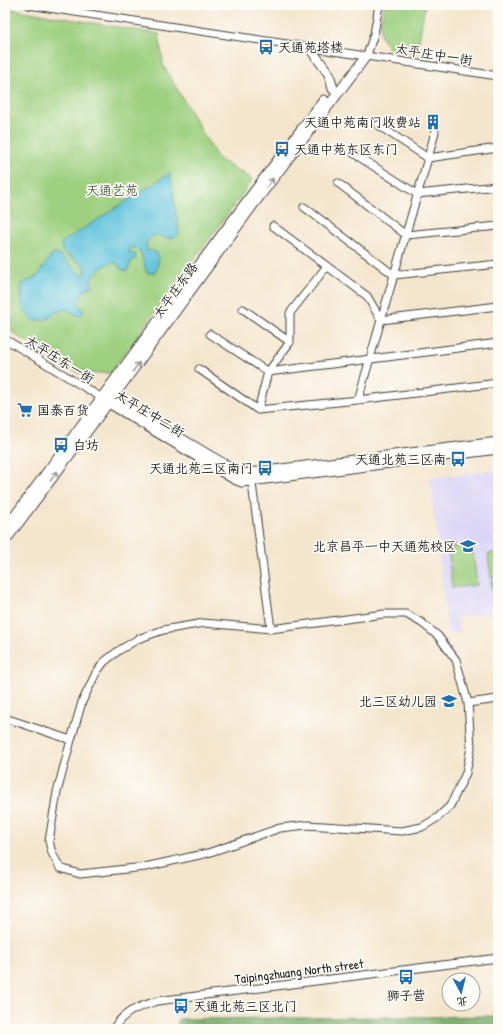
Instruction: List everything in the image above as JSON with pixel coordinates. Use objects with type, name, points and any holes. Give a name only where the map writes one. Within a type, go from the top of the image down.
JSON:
[{"type":"main road","points":[[309,47],[330,74],[333,89]]},
{"type":"main road","name":"太平庄东路","points":[[5,541],[107,400],[262,180],[352,66],[367,55]]},
{"type":"main road","name":"太平庄东路","points":[[5,529],[107,400],[367,55]]},
{"type":"main road","name":"太平庄中二街","points":[[107,400],[234,479],[242,482],[251,478],[498,442]]},
{"type":"main road","name":"太平庄中二街","points":[[251,478],[498,449]]},
{"type":"street","name":"太平庄中一街","points":[[29,5],[498,76]]},
{"type":"street","name":"太平庄东路","points":[[367,55],[374,34],[379,5]]},
{"type":"street","points":[[378,125],[428,158],[498,148]]},
{"type":"street","points":[[358,400],[435,132]]},
{"type":"street","points":[[353,153],[417,194],[498,186]]},
{"type":"street","points":[[338,183],[406,234],[498,226]]},
{"type":"street","points":[[304,207],[394,275],[498,264]]},
{"type":"street","points":[[273,226],[367,296],[381,320]]},
{"type":"street","points":[[258,410],[268,372],[290,342],[290,313],[327,266]]},
{"type":"street","points":[[381,320],[498,306]]},
{"type":"street","points":[[243,309],[290,342]]},
{"type":"street","points":[[210,334],[268,372],[369,358],[498,343]]},
{"type":"street","name":"太平庄东一街","points":[[5,339],[107,400]]},
{"type":"street","points":[[199,369],[258,410],[358,400],[498,383]]},
{"type":"street","points":[[251,478],[271,629]]},
{"type":"street","points":[[384,614],[406,614],[422,623],[438,636],[456,660],[468,703],[471,748],[466,773],[450,806],[437,818],[422,827],[402,831],[307,825],[280,828],[208,853],[145,867],[80,874],[60,868],[52,853],[49,841],[57,792],[82,702],[96,673],[104,662],[118,651],[138,639],[163,630],[204,623],[271,629],[384,614]]},
{"type":"street","points":[[468,703],[498,699]]},
{"type":"street","points":[[5,718],[71,740]]},
{"type":"street","name":"Taipingzhuang North street","points":[[113,1029],[120,1019],[131,1009],[157,1001],[498,958]]},
{"type":"shaded area","name":"北京昌平一中天通苑校区","points":[[498,470],[498,613],[457,617],[459,632],[448,633],[430,478]]},
{"type":"green space","points":[[384,5],[425,5],[417,52],[390,49],[385,43],[382,38],[380,28]]},
{"type":"green space","name":"天通艺苑","points":[[5,8],[159,34],[163,65],[218,159],[251,178],[251,182],[110,373],[79,373],[5,328]]},
{"type":"green space","points":[[472,544],[477,585],[452,588],[448,547]]},
{"type":"green space","points":[[498,552],[498,577],[491,578],[488,554]]},
{"type":"green space","points":[[498,580],[498,605],[494,605],[491,581]]},
{"type":"green space","points":[[498,1016],[498,1029],[178,1029],[178,1019]]},
{"type":"water","points":[[170,173],[179,234],[168,238],[157,235],[151,237],[146,243],[147,250],[156,252],[157,255],[158,265],[154,273],[147,273],[140,251],[130,247],[129,253],[135,254],[136,259],[132,260],[127,271],[122,270],[115,262],[102,268],[91,278],[92,286],[84,291],[78,303],[84,312],[78,316],[65,309],[52,314],[48,319],[35,321],[26,313],[21,300],[22,284],[38,275],[53,253],[61,256],[82,276],[86,271],[84,266],[62,251],[61,243]]},
{"type":"place","name":"天通苑塔楼","points":[[266,47]]},
{"type":"place","name":"天通中苑南门收费站","points":[[433,122]]},
{"type":"place","name":"天通中苑东区东门","points":[[282,149]]},
{"type":"place","name":"国泰百货","points":[[25,410]]},
{"type":"place","name":"白坊","points":[[61,445]]},
{"type":"place","name":"天通北苑三区南","points":[[458,459]]},
{"type":"place","name":"天通北苑三区南门","points":[[265,468]]},
{"type":"place","name":"北京昌平一中天通苑校区","points":[[468,546]]},
{"type":"place","name":"北三区幼儿园","points":[[449,701]]},
{"type":"place","name":"狮子营","points":[[406,977]]},
{"type":"place","name":"天通北苑三区北门","points":[[181,1006]]}]
